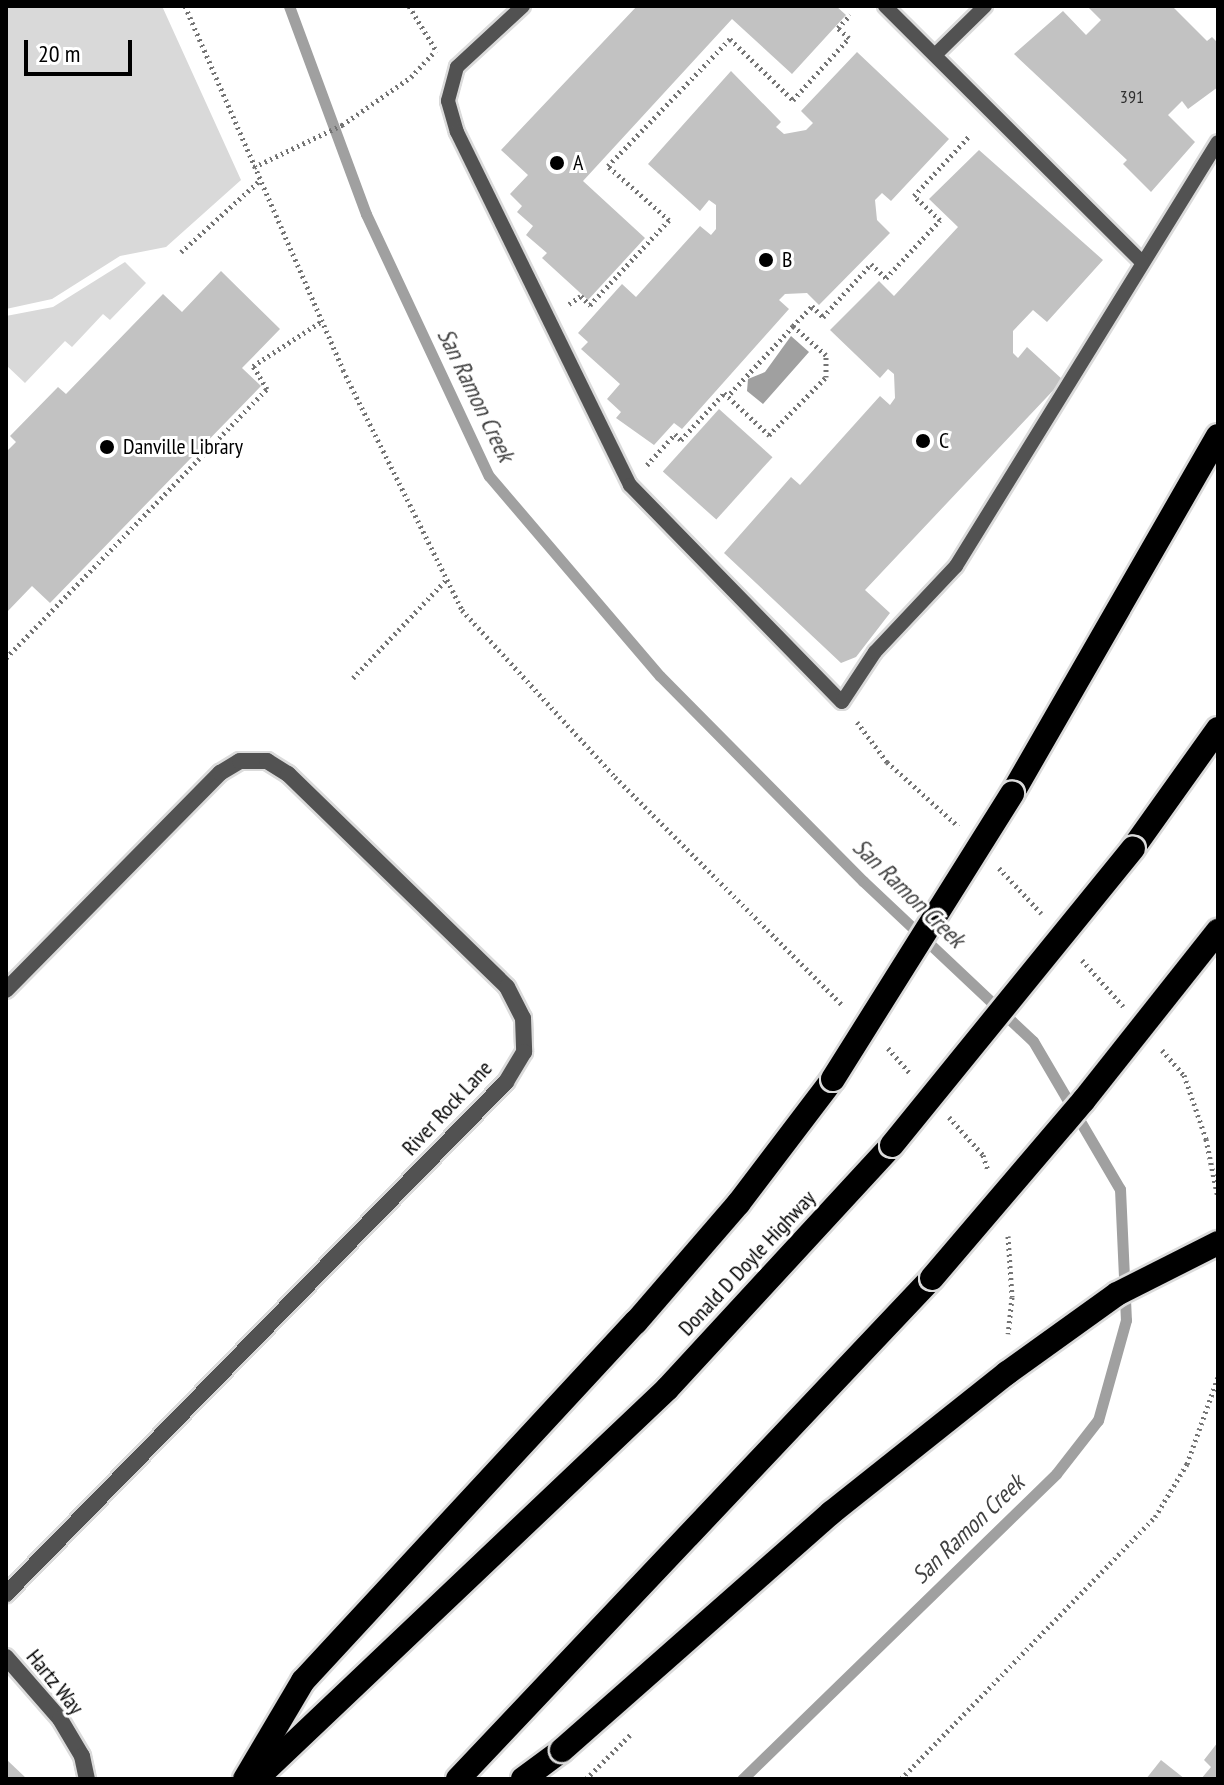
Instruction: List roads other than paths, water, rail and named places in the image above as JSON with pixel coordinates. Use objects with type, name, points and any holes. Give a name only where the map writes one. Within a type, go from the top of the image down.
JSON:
[{"type":"highway","points":[[245,1779],[303,1681],[636,1322],[738,1204],[833,1079],[1012,794],[1218,436]]},
{"type":"highway","name":"Donald D Doyle Highway","points":[[256,1779],[667,1389],[892,1145],[1133,848],[1218,729]]},
{"type":"highway","points":[[458,1779],[932,1278],[1084,1100],[1218,931]]},
{"type":"highway","points":[[523,1779],[562,1750],[831,1513],[1007,1373],[1117,1294],[1218,1243]]},
{"type":"street","name":"River Rock Lane","points":[[6,990],[220,773],[240,761],[267,761],[288,774],[507,987],[523,1018],[524,1052],[500,1088],[6,1594]]},
{"type":"street","name":"Hartz Way","points":[[6,1657],[60,1719],[82,1756],[87,1779]]},
{"type":"lane","points":[[523,6],[457,67],[448,101],[457,132],[630,485],[842,702],[875,652],[956,566],[1120,308],[1142,262],[1218,142]]},
{"type":"lane","points":[[885,6],[1142,262]]},
{"type":"lane","points":[[935,55],[985,6]]},
{"type":"waterway","name":"San Ramon Creek","points":[[289,6],[366,214],[489,476],[660,676],[863,881],[1033,1041],[1120,1189],[1126,1320],[1098,1420],[1056,1474],[742,1779]]},
{"type":"place","name":"A","points":[[557,163]]},
{"type":"place","name":"B","points":[[766,260]]},
{"type":"place","name":"C","points":[[923,441]]},
{"type":"place","name":"Danville Library","points":[[107,447]]}]
